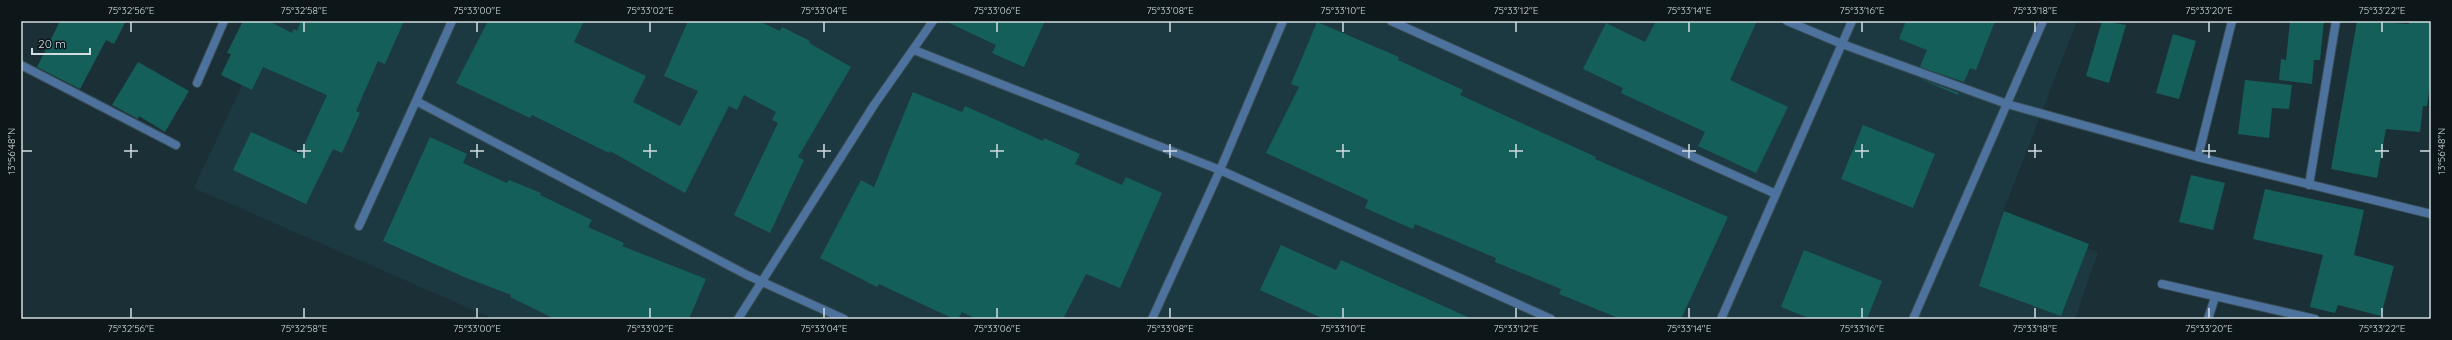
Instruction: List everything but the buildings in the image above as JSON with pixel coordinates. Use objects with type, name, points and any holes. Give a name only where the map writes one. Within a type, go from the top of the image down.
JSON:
[{"type":"street","points":[[197,83],[224,21]]},
{"type":"street","points":[[359,226],[452,21]]},
{"type":"street","points":[[738,319],[874,105],[933,21]]},
{"type":"street","points":[[1152,319],[1220,170],[1283,21]]},
{"type":"street","points":[[1390,21],[1776,194]]},
{"type":"street","points":[[1787,21],[1842,44],[2007,104],[2198,157],[2431,212]]},
{"type":"street","points":[[1721,319],[1852,21]]},
{"type":"street","points":[[1913,319],[2043,21]]},
{"type":"street","points":[[2198,157],[2232,21]]},
{"type":"street","points":[[2309,184],[2336,21]]},
{"type":"street","points":[[914,50],[1220,170],[1551,319]]},
{"type":"street","points":[[21,65],[176,145]]},
{"type":"street","points":[[416,101],[762,282],[844,319]]},
{"type":"street","points":[[2162,284],[2315,319]]},
{"type":"street","points":[[2208,319],[2215,296]]},
{"type":"shaded area","points":[[272,21],[2077,21],[2002,215],[2098,252],[2075,319],[494,319],[194,188]]}]
